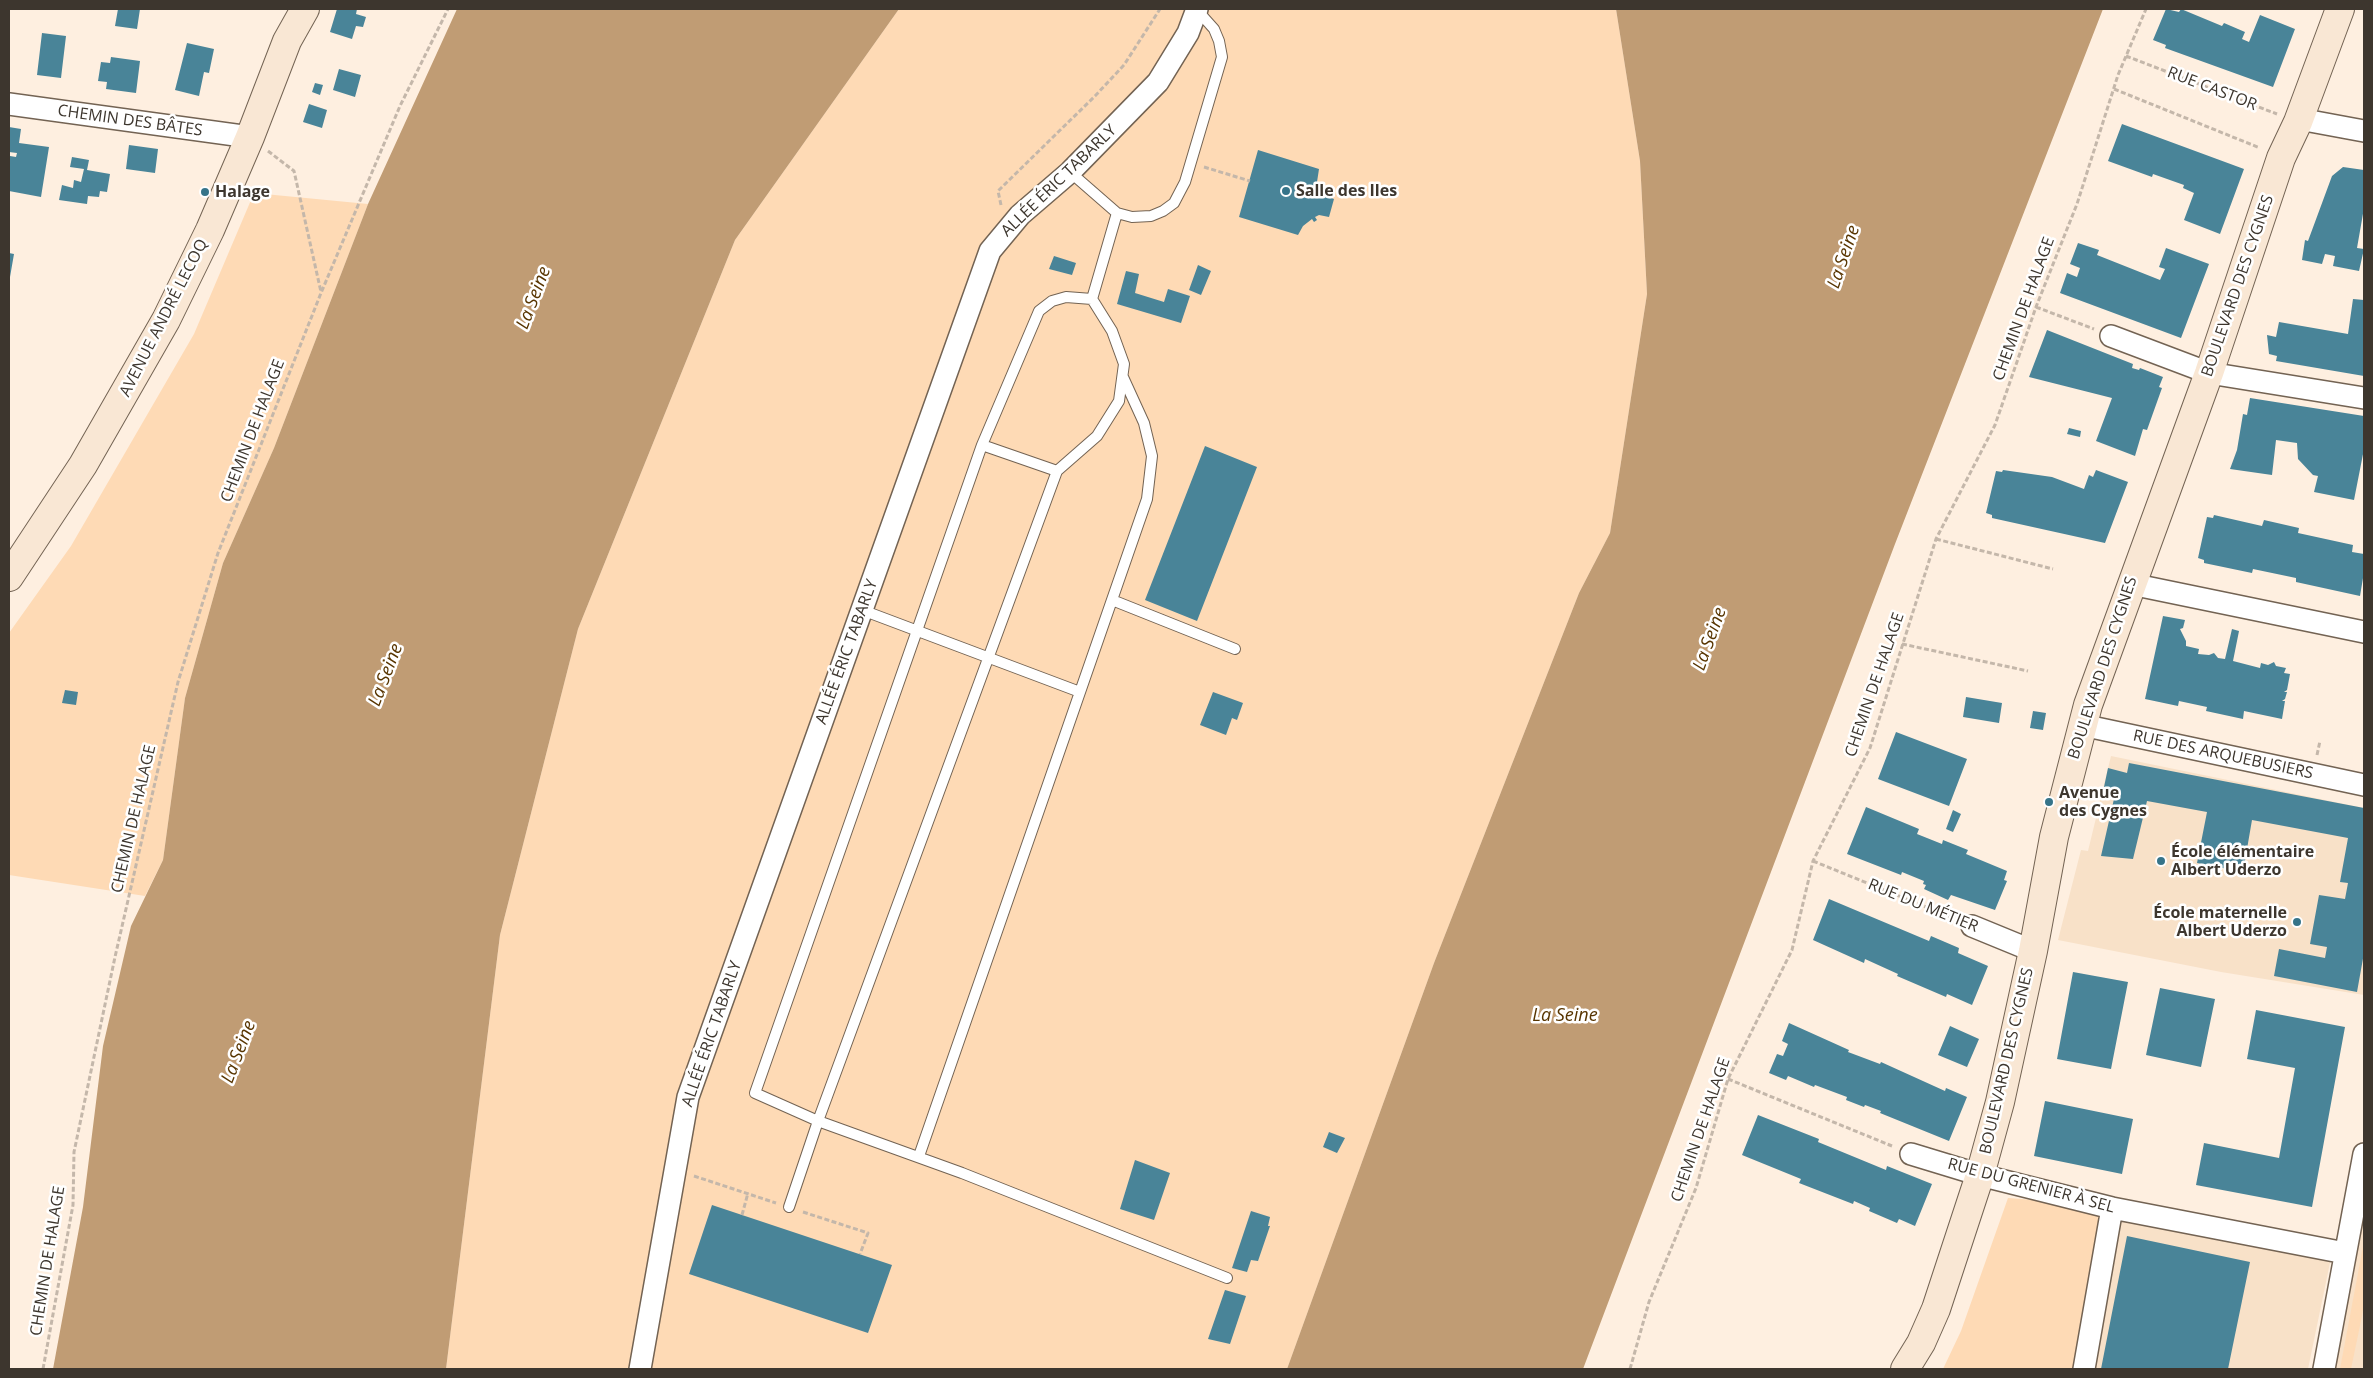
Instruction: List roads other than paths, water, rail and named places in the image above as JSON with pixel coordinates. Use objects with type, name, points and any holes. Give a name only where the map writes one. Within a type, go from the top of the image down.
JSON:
[{"type":"main road","name":"AVENUE ANDRÉ LECOQ","points":[[287,41],[293,9]]},
{"type":"main road","name":"AVENUE ANDRÉ LECOQ","points":[[9,577],[83,465],[137,373],[186,281],[250,137],[287,41],[305,9]]},
{"type":"main road","name":"BOULEVARD DES CYGNES","points":[[1905,1369],[1921,1343],[1936,1309],[1980,1175],[2000,1102],[2033,951],[2054,837],[2082,725],[2131,584],[2209,373],[2281,158],[2299,120],[2340,9]]},
{"type":"street","name":"ALLÉE ÉRIC TABARLY","points":[[640,1369],[688,1097],[990,251],[1020,215],[1070,172],[1158,82],[1188,33],[1197,10]]},
{"type":"street","name":"CHEMIN DES BÂTES","points":[[9,104],[250,137]]},
{"type":"street","points":[[2299,120],[2364,131]]},
{"type":"street","points":[[2111,336],[2209,373],[2364,398]]},
{"type":"street","points":[[2131,584],[2364,632]]},
{"type":"street","name":"RUE DES ARQUEBUSIERS","points":[[2082,725],[2364,785]]},
{"type":"street","name":"RUE DU MÉTIER","points":[[1972,926],[2033,951]]},
{"type":"street","name":"RUE DU GRENIER À SEL","points":[[1911,1154],[1980,1175],[2112,1208],[2345,1253]]},
{"type":"street","points":[[2324,1369],[2364,1154]]},
{"type":"street","points":[[2084,1369],[2112,1208]]},
{"type":"lane","points":[[1070,172],[1117,214],[1132,218],[1151,216],[1164,211],[1174,203],[1185,182],[1222,57],[1220,41],[1214,29],[1197,10]]},
{"type":"lane","points":[[789,1207],[818,1121],[1057,471],[1097,436],[1119,401],[1124,364],[1112,331],[1092,299],[1117,214]]},
{"type":"lane","points":[[1092,299],[1066,297],[1052,301],[1039,311],[982,445],[754,1093],[818,1121],[919,1156],[1227,1278]]},
{"type":"lane","points":[[919,1156],[1147,500],[1152,456],[1144,423],[1122,375]]},
{"type":"lane","points":[[982,445],[1057,471]]},
{"type":"lane","points":[[1112,600],[1235,649]]},
{"type":"lane","points":[[862,610],[916,632],[1080,692]]},
{"type":"water","name":"La Seine","points":[[457,9],[899,9],[735,240],[578,629],[500,935],[446,1369],[53,1369],[83,1207],[103,1046],[131,926],[163,860],[185,698],[223,563],[274,448],[368,204]]},
{"type":"water","name":"La Seine","points":[[1616,9],[2103,9],[1895,544],[1583,1369],[1287,1369],[1434,963],[1579,593],[1610,533],[1647,294],[1640,161]]},
{"type":"place","name":"Salle des Iles","points":[[1286,191]]},
{"type":"place","name":"Halage","points":[[205,192]]},
{"type":"place","name":"Avenue des Cygnes","points":[[2049,802]]},
{"type":"place","name":"École élémentaire Albert Uderzo","points":[[2161,861]]},
{"type":"place","name":"École maternelle Albert Uderzo","points":[[2297,922]]}]
